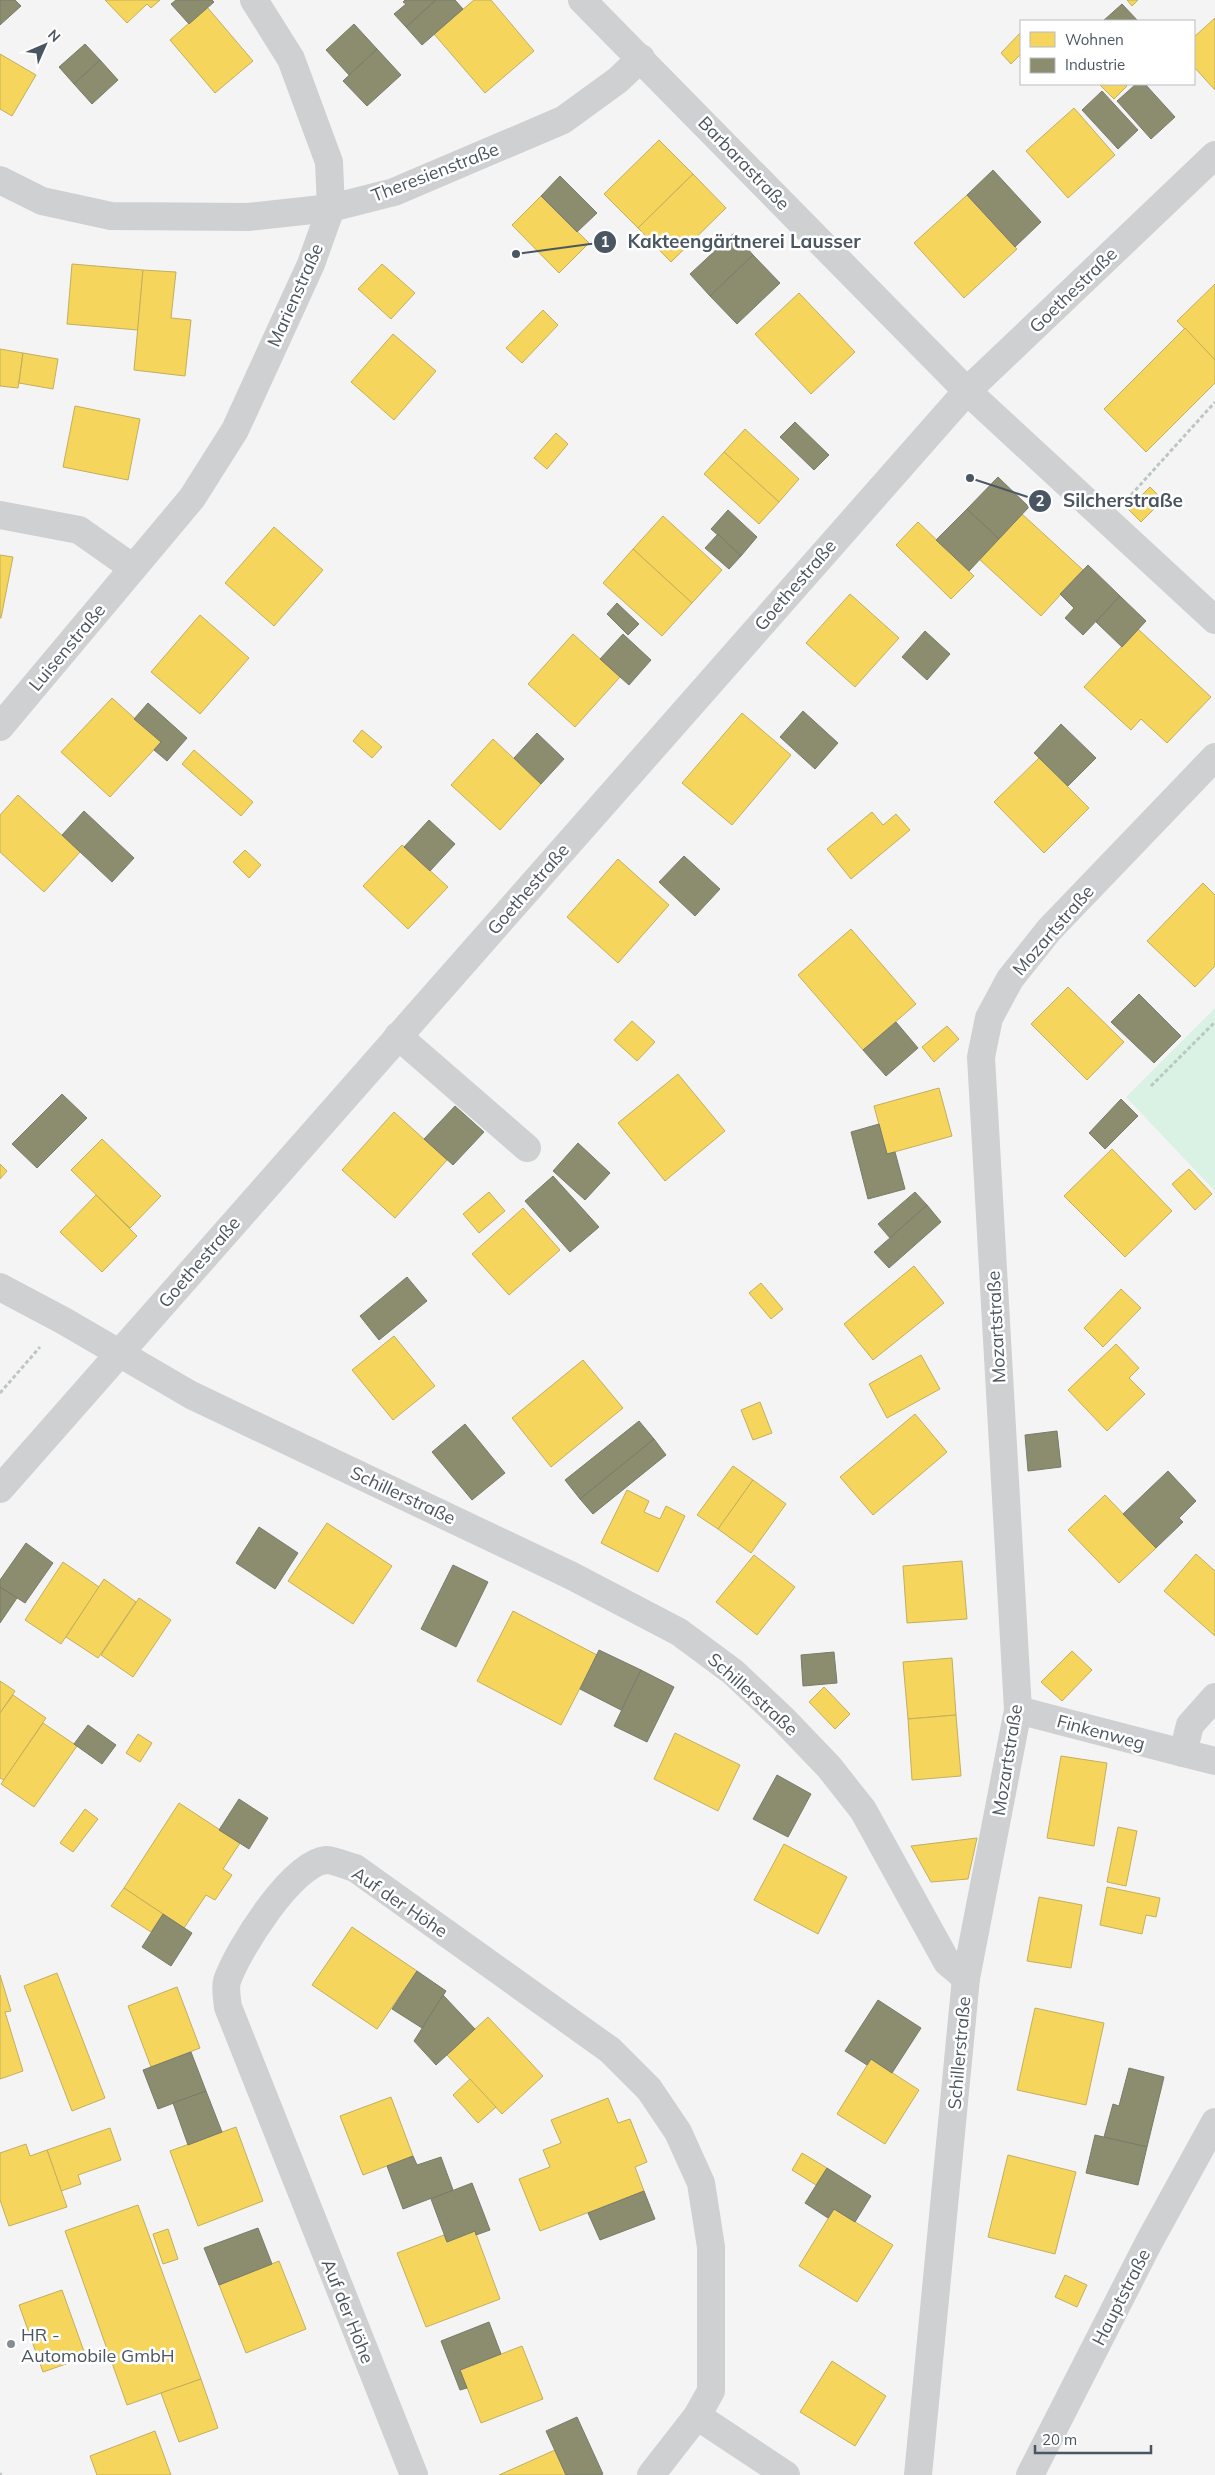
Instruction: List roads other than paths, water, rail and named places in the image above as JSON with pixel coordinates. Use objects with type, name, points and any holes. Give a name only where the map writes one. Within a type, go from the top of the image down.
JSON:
[{"type":"street","name":"Marienstraße","points":[[133,568],[192,498],[235,430],[311,264],[331,208],[329,162],[291,59],[254,0]]},
{"type":"street","name":"Barbarastraße","points":[[582,0],[967,391],[1215,620]]},
{"type":"street","name":"Theresienstraße","points":[[0,180],[42,201],[111,216],[248,217],[331,208],[394,192],[563,120],[618,80],[641,58]]},
{"type":"street","name":"Goethestraße","points":[[0,1489],[967,391],[1215,155]]},
{"type":"street","points":[[0,514],[80,530],[133,568]]},
{"type":"street","name":"Luisenstraße","points":[[0,727],[133,568]]},
{"type":"street","name":"Mozartstraße","points":[[966,1978],[1018,1710],[981,1057],[989,1018],[1010,979],[1049,930],[1215,757]]},
{"type":"street","points":[[398,1036],[527,1148]]},
{"type":"street","name":"Schillerstraße","points":[[0,1287],[64,1321],[191,1395],[572,1576],[687,1637],[733,1672],[784,1718],[829,1766],[864,1810],[947,1962],[966,1978],[918,2475]]},
{"type":"street","points":[[1183,1753],[1190,1725],[1215,1697]]},
{"type":"street","name":"Finkenweg","points":[[1018,1710],[1215,1761]]},
{"type":"street","name":"Auf der Höhe","points":[[414,2475],[228,2007],[226,1983],[236,1961],[280,1891],[305,1868],[326,1860],[355,1868],[610,2050],[649,2089],[678,2132],[701,2183],[711,2248],[711,2391],[697,2416],[652,2475]]},
{"type":"street","name":"Hauptstraße","points":[[1030,2475],[1149,2242],[1215,2122]]},
{"type":"street","points":[[697,2416],[786,2475]]},
{"type":"place","name":"Kakteengärtnerei Lausser","points":[[516,254]]},
{"type":"place","name":"Silcherstraße","points":[[970,478]]},
{"type":"place","name":"HR - Automobile GmbH","points":[[11,2344]]}]
